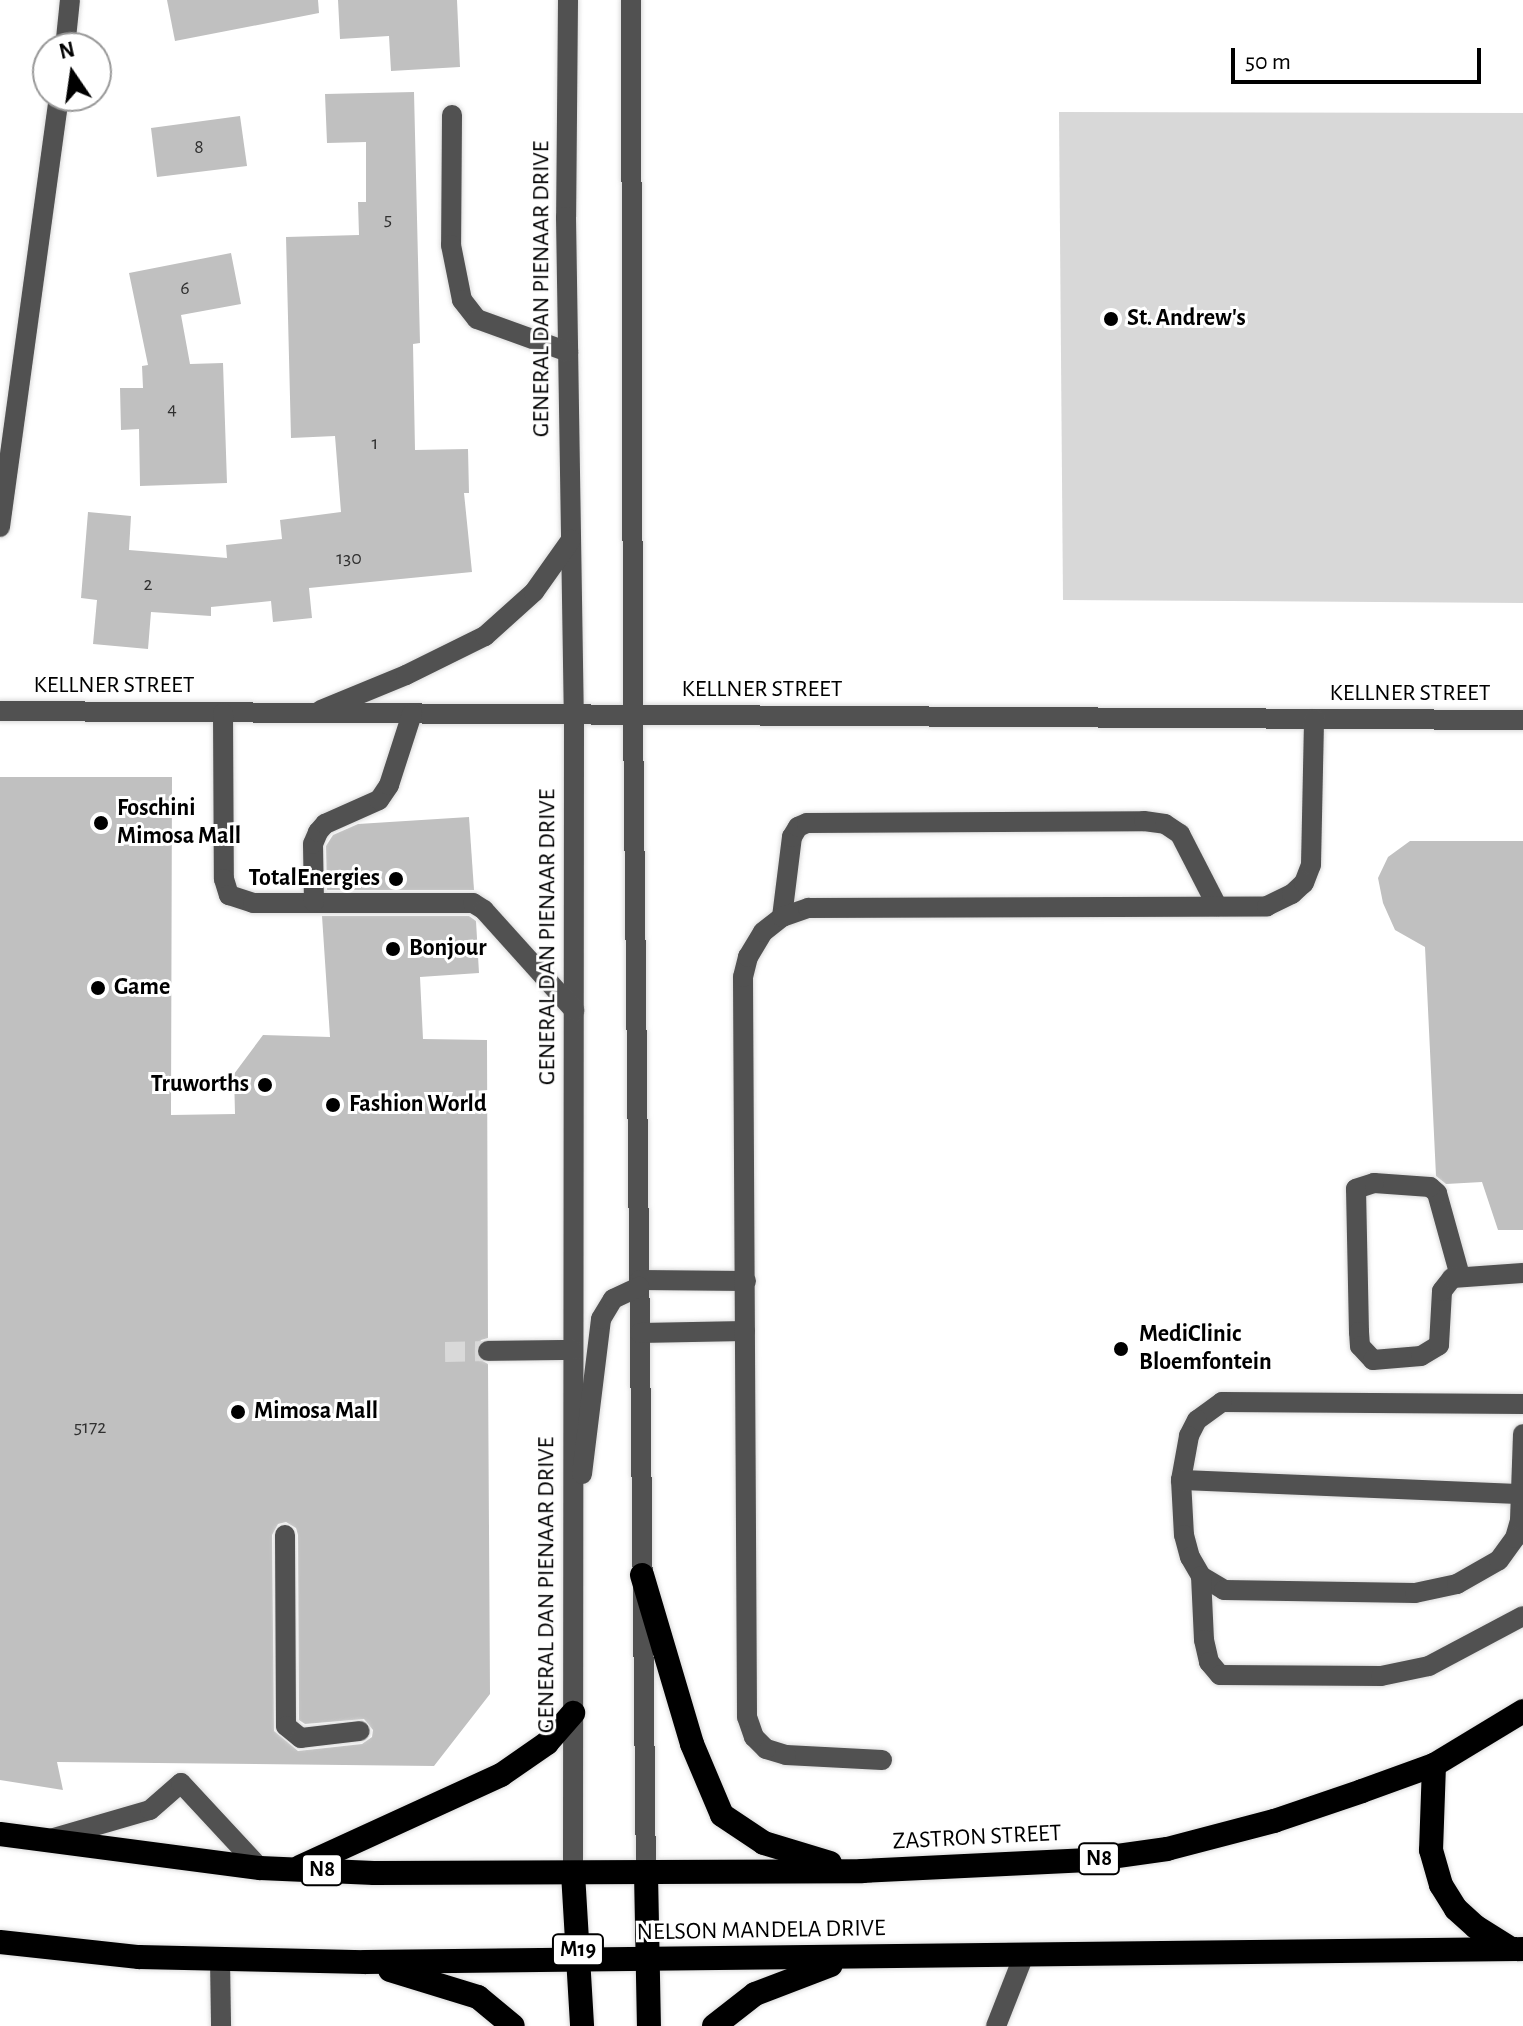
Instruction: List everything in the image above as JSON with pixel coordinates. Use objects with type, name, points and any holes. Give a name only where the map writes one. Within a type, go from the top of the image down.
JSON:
[{"type":"highway","points":[[642,1575],[692,1744],[722,1815],[764,1843],[862,1871]]},
{"type":"highway","name":"ZASTRON STREET","points":[[646,1873],[862,1871],[1089,1860],[1167,1849],[1274,1821],[1434,1765],[1523,1711]]},
{"type":"highway","points":[[294,1869],[501,1775],[547,1743],[573,1713]]},
{"type":"highway","points":[[1434,1765],[1431,1850],[1441,1885],[1466,1918],[1518,1949]]},
{"type":"highway","name":"N8","points":[[0,1834],[260,1868],[646,1873]]},
{"type":"highway","name":"M19","points":[[573,1873],[582,2026]]},
{"type":"highway","points":[[646,1873],[649,2026]]},
{"type":"highway","name":"NELSON MANDELA DRIVE","points":[[0,1942],[139,1957],[365,1962],[1518,1949]]},
{"type":"highway","points":[[714,2026],[755,1994],[849,1958]]},
{"type":"highway","points":[[365,1962],[478,1997],[513,2026]]},
{"type":"street","points":[[67,32],[70,0]]},
{"type":"street","name":"GENERAL DAN PIENAAR DRIVE","points":[[568,0],[568,352],[574,715],[573,1873]]},
{"type":"street","points":[[567,64],[579,0]]},
{"type":"street","points":[[631,0],[633,715],[646,1873]]},
{"type":"street","points":[[0,527],[57,112]]},
{"type":"street","points":[[452,115],[451,245],[462,300],[477,319],[568,352]]},
{"type":"street","points":[[314,713],[420,668],[485,636],[534,592],[571,540]]},
{"type":"street","name":"KELLNER STREET","points":[[0,711],[1523,720]]},
{"type":"street","points":[[223,713],[224,879],[229,895],[253,903],[473,903],[484,910],[574,1010]]},
{"type":"street","points":[[314,902],[313,856],[318,832],[325,824],[379,800],[389,785],[412,714]]},
{"type":"street","points":[[882,1760],[786,1755],[766,1749],[754,1737],[747,1717],[743,977],[748,957],[763,932],[782,917],[808,908],[1267,906],[1292,894],[1304,883],[1311,865],[1314,719]]},
{"type":"street","points":[[782,917],[792,837],[798,827],[807,823],[1144,821],[1165,824],[1180,834],[1217,906]]},
{"type":"street","points":[[1460,1276],[1437,1193],[1430,1187],[1374,1183],[1356,1189],[1359,1332],[1365,1354],[1373,1360],[1430,1353],[1439,1345],[1445,1284],[1460,1276],[1523,1273]]},
{"type":"street","points":[[573,1526],[589,1440],[601,1319],[613,1299],[639,1284],[746,1281]]},
{"type":"street","points":[[640,1333],[745,1331]]},
{"type":"street","points":[[488,1351],[573,1350]]},
{"type":"street","points":[[1523,1404],[1222,1402],[1197,1420],[1189,1436],[1181,1480],[1184,1535],[1190,1557],[1201,1576],[1204,1640],[1209,1662],[1220,1675],[1381,1676],[1429,1666],[1523,1616]]},
{"type":"street","points":[[1201,1576],[1224,1590],[1415,1593],[1457,1584],[1487,1569],[1509,1550],[1521,1505],[1523,1434]]},
{"type":"street","points":[[1181,1480],[1521,1505]]},
{"type":"street","points":[[285,1535],[286,1726],[301,1738],[360,1731]]},
{"type":"street","points":[[42,1841],[150,1810],[181,1783],[260,1868]]},
{"type":"street","points":[[996,2026],[1024,1955]]},
{"type":"street","points":[[220,1959],[221,2026]]},
{"type":"shaded area","points":[[1059,112],[1523,113],[1523,603],[1063,600]]},
{"type":"building","points":[[167,0],[318,0],[319,13],[175,41]]},
{"type":"building","points":[[338,0],[457,0],[460,67],[391,71],[389,36],[340,39]]},
{"type":"building","points":[[414,92],[420,343],[413,344],[415,450],[468,449],[469,493],[464,493],[472,572],[309,588],[312,618],[273,622],[271,601],[211,607],[211,616],[151,612],[148,649],[93,644],[97,600],[81,598],[88,512],[131,516],[129,550],[227,558],[226,545],[282,539],[280,520],[341,512],[335,436],[291,438],[286,237],[359,235],[358,202],[366,202],[366,142],[327,143],[325,94]]},
{"type":"building","points":[[240,116],[247,166],[157,177],[151,128]]},
{"type":"building","points":[[231,253],[241,304],[181,315],[190,364],[223,363],[227,483],[140,486],[139,429],[121,430],[120,388],[143,388],[142,366],[148,365],[129,273]]},
{"type":"building","name":"Mimosa Mall","points":[[0,777],[172,777],[171,1115],[235,1114],[234,1074],[263,1035],[330,1037],[322,916],[469,916],[476,921],[479,973],[420,977],[423,1039],[487,1040],[488,1338],[481,1340],[475,1350],[477,1358],[488,1364],[490,1694],[434,1766],[57,1762],[63,1790],[0,1780]],"holes":[[[286,1522],[296,1528],[299,1720],[305,1724],[364,1719],[373,1730],[372,1737],[362,1744],[298,1751],[274,1731],[272,1535],[278,1524]]]},
{"type":"building","points":[[469,817],[474,890],[327,890],[326,846],[333,835],[358,824]]},
{"type":"building","points":[[1410,841],[1523,841],[1523,1230],[1498,1230],[1482,1182],[1446,1184],[1436,1176],[1425,947],[1395,930],[1383,903],[1378,878],[1388,857]]},
{"type":"tunnel","points":[[445,1352],[488,1351]]},
{"type":"place","name":"St. Andrew's","points":[[1111,319]]},
{"type":"place","name":"Foschini Mimosa Mall","points":[[101,823]]},
{"type":"place","name":"TotalEnergies","points":[[396,879]]},
{"type":"place","name":"Bonjour","points":[[393,949]]},
{"type":"place","name":"Game","points":[[98,988]]},
{"type":"place","name":"Truworths","points":[[265,1085]]},
{"type":"place","name":"Fashion World","points":[[333,1105]]},
{"type":"place","name":"MediClinic Bloemfontein","points":[[1121,1349]]},
{"type":"place","name":"Mimosa Mall","points":[[238,1412]]}]
